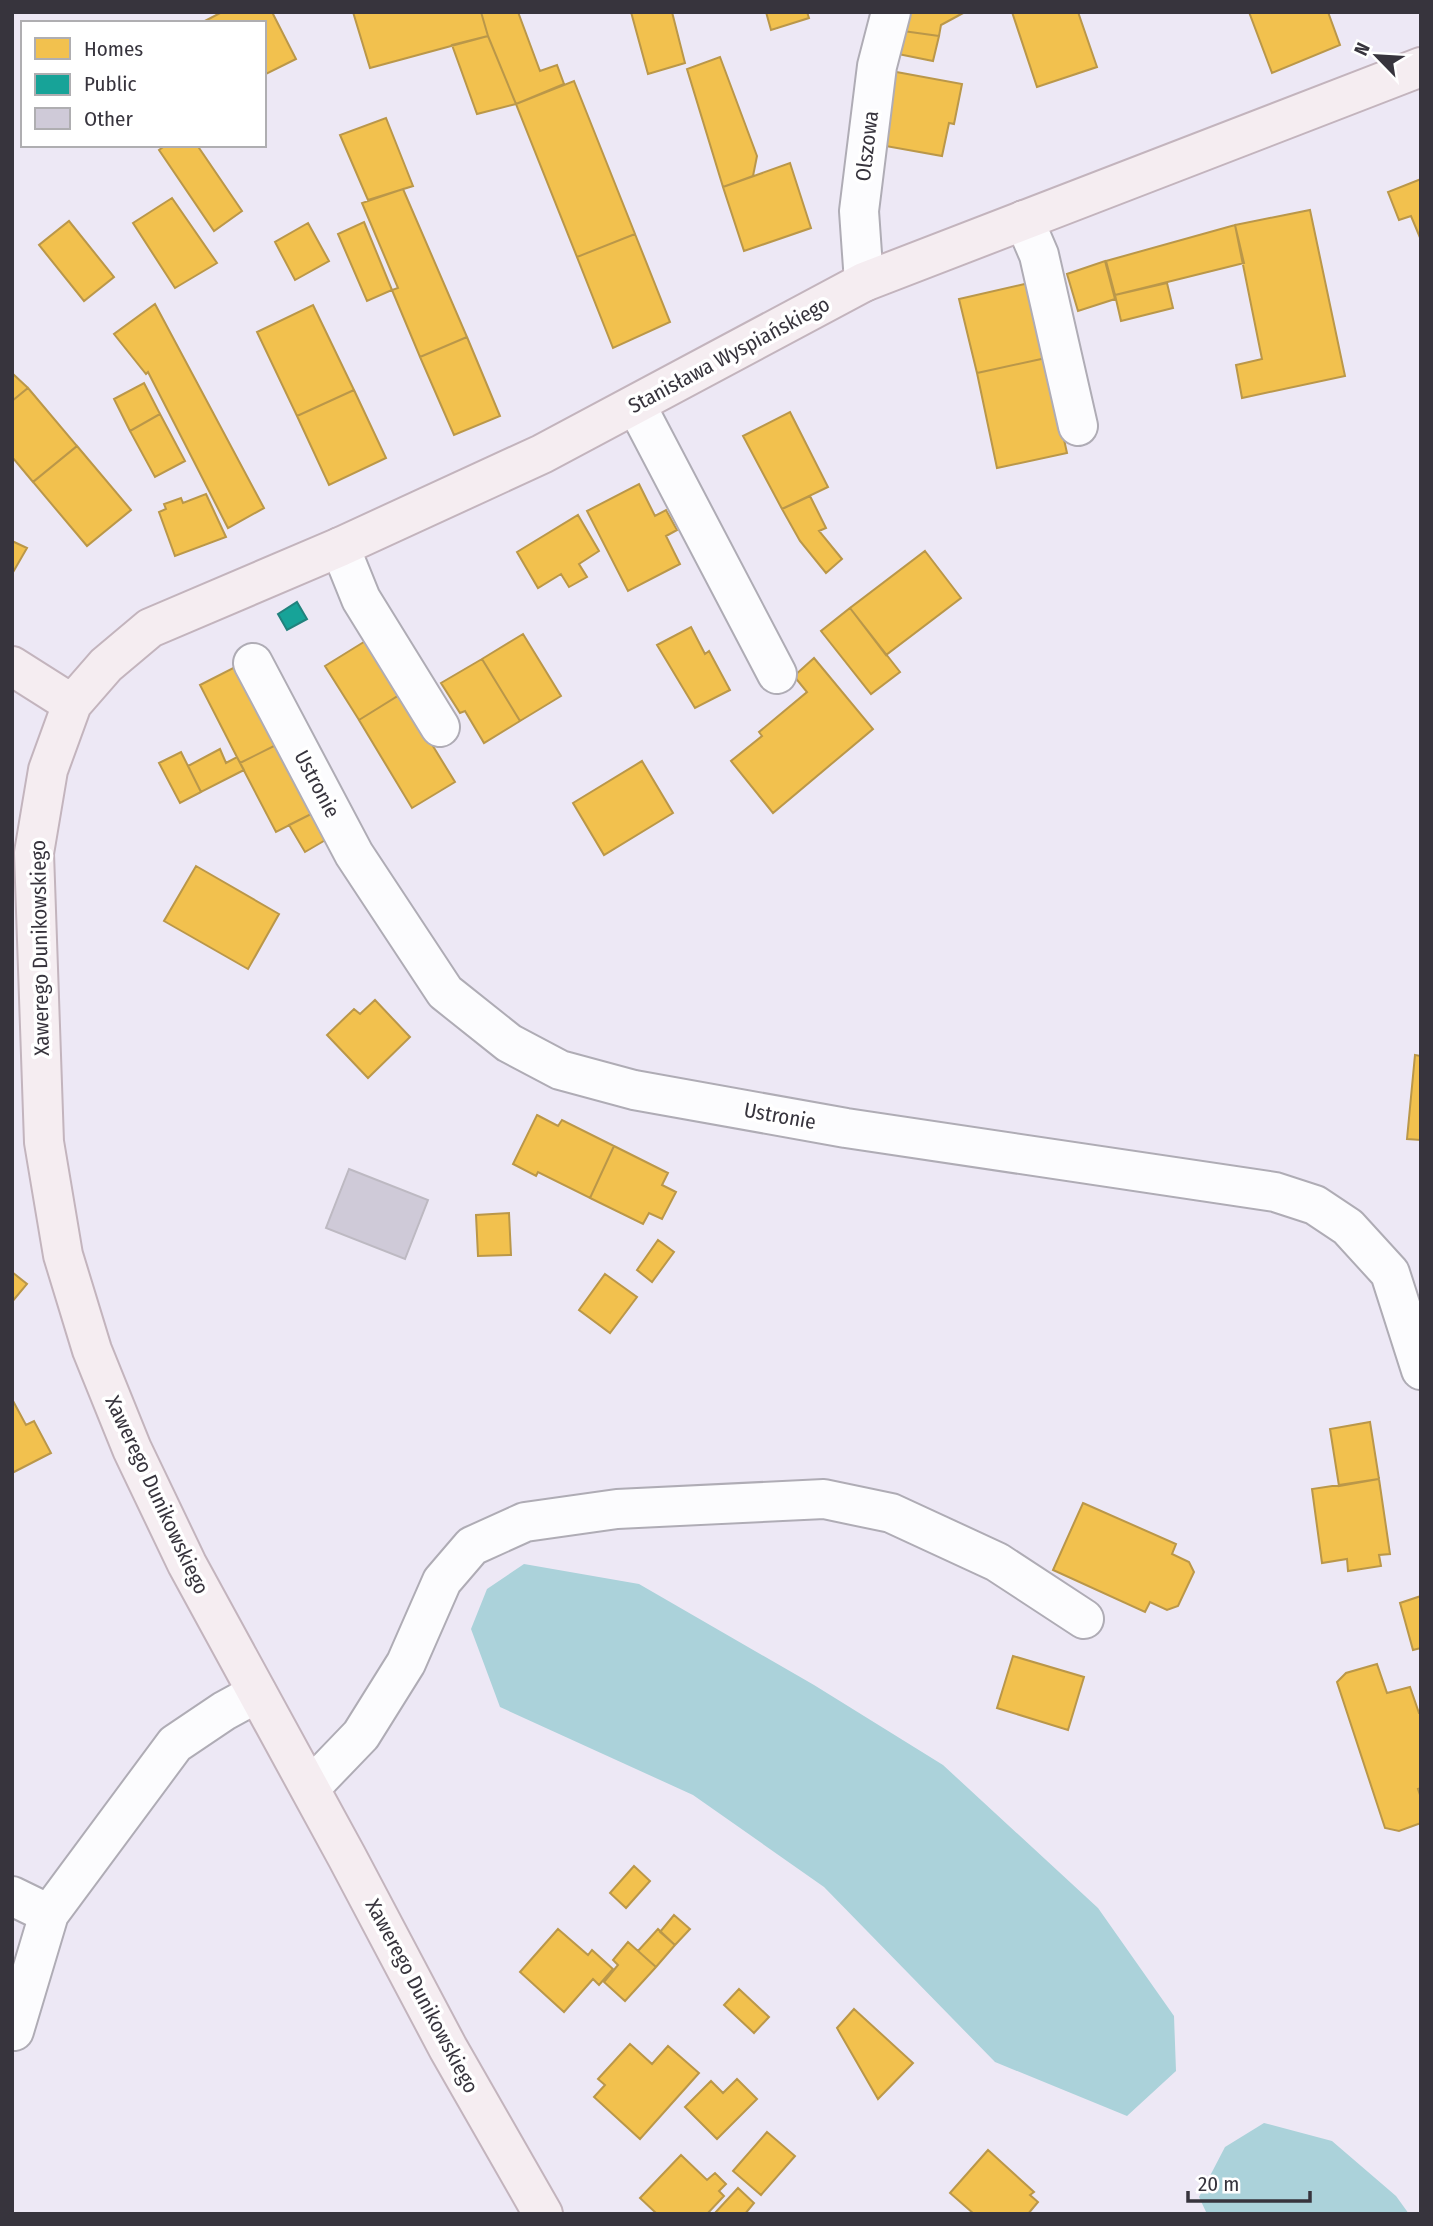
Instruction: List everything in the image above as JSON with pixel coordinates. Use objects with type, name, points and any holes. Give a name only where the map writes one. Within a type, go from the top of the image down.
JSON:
[{"type":"main road","name":"Stanisława Wyspiańskiego","points":[[72,704],[106,665],[150,628],[340,547],[506,471],[636,405],[864,282],[1421,66]]},
{"type":"main road","points":[[12,666],[72,704]]},
{"type":"main road","name":"Xawerego Dunikowskiego","points":[[72,704],[48,771],[34,853],[44,1142],[64,1255],[92,1350],[132,1449],[187,1564],[448,2048],[543,2214]]},
{"type":"street","name":"Olszowa","points":[[864,282],[859,211],[877,65],[891,12]]},
{"type":"street","points":[[1024,220],[1039,255],[1079,426]]},
{"type":"street","points":[[636,405],[777,674]]},
{"type":"street","points":[[340,547],[361,599],[440,727]]},
{"type":"street","name":"Ustronie","points":[[253,663],[354,854],[444,992],[509,1043],[560,1070],[634,1090],[845,1128],[1275,1192],[1315,1205],[1405,1271],[1421,1370]]},
{"type":"street","points":[[310,1788],[361,1735],[406,1663],[442,1581],[472,1546],[525,1521],[617,1510],[824,1499],[891,1513],[997,1562],[1084,1619]]},
{"type":"street","points":[[14,2031],[49,1914],[175,1744],[224,1711],[257,1693]]},
{"type":"street","points":[[12,1896],[49,1914]]},
{"type":"water","points":[[524,1564],[639,1584],[814,1685],[943,1765],[1098,1908],[1174,2016],[1176,2071],[1127,2116],[995,2062],[824,1887],[693,1795],[500,1707],[471,1629],[487,1589]]},
{"type":"water","points":[[1264,2123],[1332,2141],[1396,2196],[1409,2214],[1207,2214],[1199,2197],[1225,2147]]},
{"type":"building: Homes","points":[[222,12],[272,12],[296,59],[266,74],[266,21],[205,21]]},
{"type":"building: Homes","points":[[353,12],[481,12],[488,36],[370,68]]},
{"type":"building: Homes","points":[[481,12],[518,12],[540,71],[557,65],[564,84],[516,104]]},
{"type":"building: Homes","points":[[631,12],[672,12],[685,63],[648,74]]},
{"type":"building: Homes","points":[[766,12],[807,12],[809,18],[771,30]]},
{"type":"building: Homes","points":[[907,12],[965,12],[941,25],[939,36],[896,30]]},
{"type":"building: Homes","points":[[1012,12],[1078,12],[1097,67],[1037,87]]},
{"type":"building: Homes","points":[[1249,12],[1328,12],[1340,45],[1272,73]]},
{"type":"building: Homes","points":[[896,30],[939,36],[933,61],[893,53]]},
{"type":"building: Homes","points":[[488,36],[516,104],[477,114],[452,45]]},
{"type":"building: Homes","points":[[720,57],[757,156],[753,176],[723,187],[687,69]]},
{"type":"building: Homes","points":[[891,71],[962,84],[954,124],[949,123],[942,156],[880,145]]},
{"type":"building: Homes","points":[[574,81],[635,234],[577,257],[516,104]]},
{"type":"building: Homes","points":[[386,118],[413,186],[368,200],[340,135]]},
{"type":"building: Homes","points":[[163,147],[198,147],[242,211],[214,231],[159,150]]},
{"type":"building: Homes","points":[[790,163],[811,228],[744,251],[723,187]]},
{"type":"building: Homes","points":[[1421,179],[1421,240],[1411,216],[1399,220],[1388,192]]},
{"type":"building: Homes","points":[[403,189],[467,337],[420,357],[392,290],[398,288],[362,203]]},
{"type":"building: Homes","points":[[172,198],[217,263],[175,288],[133,223]]},
{"type":"building: Homes","points":[[1310,210],[1345,376],[1242,398],[1236,365],[1262,359],[1235,225]]},
{"type":"building: Homes","points":[[69,221],[114,277],[84,301],[39,245]]},
{"type":"building: Homes","points":[[364,222],[392,290],[367,301],[338,234]]},
{"type":"building: Homes","points":[[308,223],[329,261],[295,280],[275,242]]},
{"type":"building: Homes","points":[[1235,225],[1244,263],[1115,295],[1106,261]]},
{"type":"building: Homes","points":[[635,234],[670,322],[613,348],[577,257]]},
{"type":"building: Homes","points":[[1105,261],[1115,299],[1078,311],[1067,274]]},
{"type":"building: Homes","points":[[1029,283],[1046,358],[977,373],[959,299]]},
{"type":"building: Homes","points":[[1167,283],[1173,308],[1121,321],[1115,295]]},
{"type":"building: Homes","points":[[155,304],[264,508],[228,528],[148,372],[146,374],[114,334]]},
{"type":"building: Homes","points":[[313,305],[354,390],[297,416],[257,332]]},
{"type":"building: Homes","points":[[467,337],[500,416],[454,435],[420,357]]},
{"type":"building: Homes","points":[[1046,358],[1067,453],[997,468],[977,373]]},
{"type":"building: Homes","points":[[12,373],[28,388],[12,401]]},
{"type":"building: Homes","points":[[144,383],[160,414],[130,431],[114,399]]},
{"type":"building: Homes","points":[[28,388],[77,446],[33,482],[12,457],[12,401]]},
{"type":"building: Homes","points":[[354,390],[386,458],[329,485],[297,416]]},
{"type":"building: Homes","points":[[790,412],[828,487],[782,509],[743,436]]},
{"type":"building: Homes","points":[[160,414],[185,461],[155,477],[130,431]]},
{"type":"building: Homes","points":[[77,446],[131,510],[87,546],[33,482]]},
{"type":"building: Homes","points":[[639,484],[655,516],[666,510],[677,530],[666,536],[680,564],[628,591],[587,511]]},
{"type":"building: Homes","points":[[206,494],[226,537],[175,556],[159,512],[166,509],[164,504],[181,498],[183,503]]},
{"type":"building: Homes","points":[[810,496],[826,528],[819,531],[842,559],[826,573],[800,541],[782,509]]},
{"type":"building: Homes","points":[[578,515],[599,551],[579,564],[587,577],[569,587],[561,574],[538,588],[517,552]]},
{"type":"building: Homes","points":[[12,541],[27,548],[12,574]]},
{"type":"building: Homes","points":[[925,551],[961,598],[886,655],[850,608]]},
{"type":"building: Homes","points":[[850,608],[900,672],[871,694],[821,631]]},
{"type":"building: Homes","points":[[691,627],[705,654],[709,651],[730,690],[695,708],[657,645]]},
{"type":"building: Homes","points":[[523,634],[561,696],[520,721],[482,659]]},
{"type":"building: Homes","points":[[367,640],[401,694],[359,720],[325,666]]},
{"type":"building: Homes","points":[[814,658],[873,729],[773,813],[731,761],[762,736],[759,732],[807,692],[794,676]]},
{"type":"building: Homes","points":[[482,659],[520,721],[484,743],[465,711],[460,713],[441,683]]},
{"type":"building: Homes","points":[[243,663],[284,741],[240,763],[200,685]]},
{"type":"building: Homes","points":[[401,694],[455,782],[412,808],[359,720]]},
{"type":"building: Homes","points":[[284,741],[319,810],[276,832],[240,763]]},
{"type":"building: Homes","points":[[220,749],[226,763],[237,757],[244,770],[201,792],[188,766]]},
{"type":"building: Homes","points":[[181,752],[201,792],[180,803],[159,763]]},
{"type":"building: Homes","points":[[642,761],[673,813],[604,855],[573,803]]},
{"type":"building: Homes","points":[[319,810],[334,835],[305,852],[289,825]]},
{"type":"building: Homes","points":[[196,866],[279,914],[248,969],[164,921]]},
{"type":"building: Homes","points":[[375,1000],[410,1037],[368,1078],[327,1035],[354,1009],[360,1014]]},
{"type":"building: Homes","points":[[1415,1055],[1421,1056],[1421,1140],[1407,1139]]},
{"type":"building: Homes","points":[[537,1115],[558,1126],[562,1120],[614,1146],[590,1198],[538,1172],[536,1176],[513,1164]]},
{"type":"building: Homes","points":[[614,1146],[668,1173],[662,1185],[676,1192],[662,1219],[649,1213],[643,1224],[590,1198]]},
{"type":"building: Homes","points":[[509,1213],[511,1255],[478,1256],[476,1215]]},
{"type":"building: Homes","points":[[658,1240],[674,1252],[652,1282],[637,1270]]},
{"type":"building: Homes","points":[[12,1272],[27,1284],[12,1302]]},
{"type":"building: Homes","points":[[605,1274],[637,1297],[610,1333],[579,1310]]},
{"type":"building: Homes","points":[[12,1399],[26,1425],[34,1421],[51,1453],[12,1473]]},
{"type":"building: Homes","points":[[1370,1422],[1379,1479],[1339,1486],[1330,1429]]},
{"type":"building: Homes","points":[[1379,1479],[1390,1554],[1379,1555],[1381,1566],[1348,1571],[1347,1559],[1322,1563],[1312,1489]]},
{"type":"building: Homes","points":[[1083,1503],[1176,1544],[1172,1554],[1189,1562],[1194,1572],[1178,1606],[1167,1610],[1150,1602],[1145,1612],[1053,1570]]},
{"type":"building: Homes","points":[[1421,1596],[1421,1648],[1413,1650],[1400,1603]]},
{"type":"building: Homes","points":[[1013,1656],[1084,1677],[1068,1730],[997,1708]]},
{"type":"building: Homes","points":[[1377,1664],[1387,1693],[1410,1687],[1421,1713],[1421,1788],[1418,1789],[1421,1798],[1421,1823],[1399,1831],[1385,1828],[1337,1682],[1346,1673]]},
{"type":"building: Homes","points":[[634,1866],[650,1881],[626,1908],[610,1893]]},
{"type":"building: Homes","points":[[674,1915],[690,1929],[675,1945],[660,1932]]},
{"type":"building: Homes","points":[[558,1929],[588,1955],[592,1950],[613,1969],[599,1985],[593,1979],[564,2012],[520,1972]]},
{"type":"building: Homes","points":[[658,1929],[675,1945],[656,1967],[638,1951]]},
{"type":"building: Homes","points":[[628,1942],[656,1967],[625,2001],[604,1982],[618,1965],[613,1960]]},
{"type":"building: Homes","points":[[739,1989],[769,2017],[754,2033],[724,2005]]},
{"type":"building: Homes","points":[[854,2009],[913,2063],[878,2099],[837,2028]]},
{"type":"building: Homes","points":[[630,2044],[652,2064],[668,2046],[699,2073],[640,2139],[594,2097],[605,2085],[598,2079]]},
{"type":"building: Homes","points":[[737,2079],[757,2099],[717,2139],[685,2107],[711,2081],[723,2093]]},
{"type":"building: Homes","points":[[767,2132],[795,2156],[761,2195],[733,2171]]},
{"type":"building: Homes","points":[[988,2150],[1034,2192],[1030,2195],[1038,2202],[1028,2214],[974,2214],[950,2193]]},
{"type":"building: Homes","points":[[681,2155],[707,2180],[715,2173],[726,2184],[719,2191],[724,2196],[707,2214],[657,2214],[640,2198]]},
{"type":"building: Homes","points":[[738,2188],[754,2203],[745,2214],[714,2214]]},
{"type":"building: Public","points":[[297,602],[307,619],[287,630],[278,614]]},
{"type":"building: Other","points":[[349,1169],[428,1200],[405,1259],[326,1228]]}]
